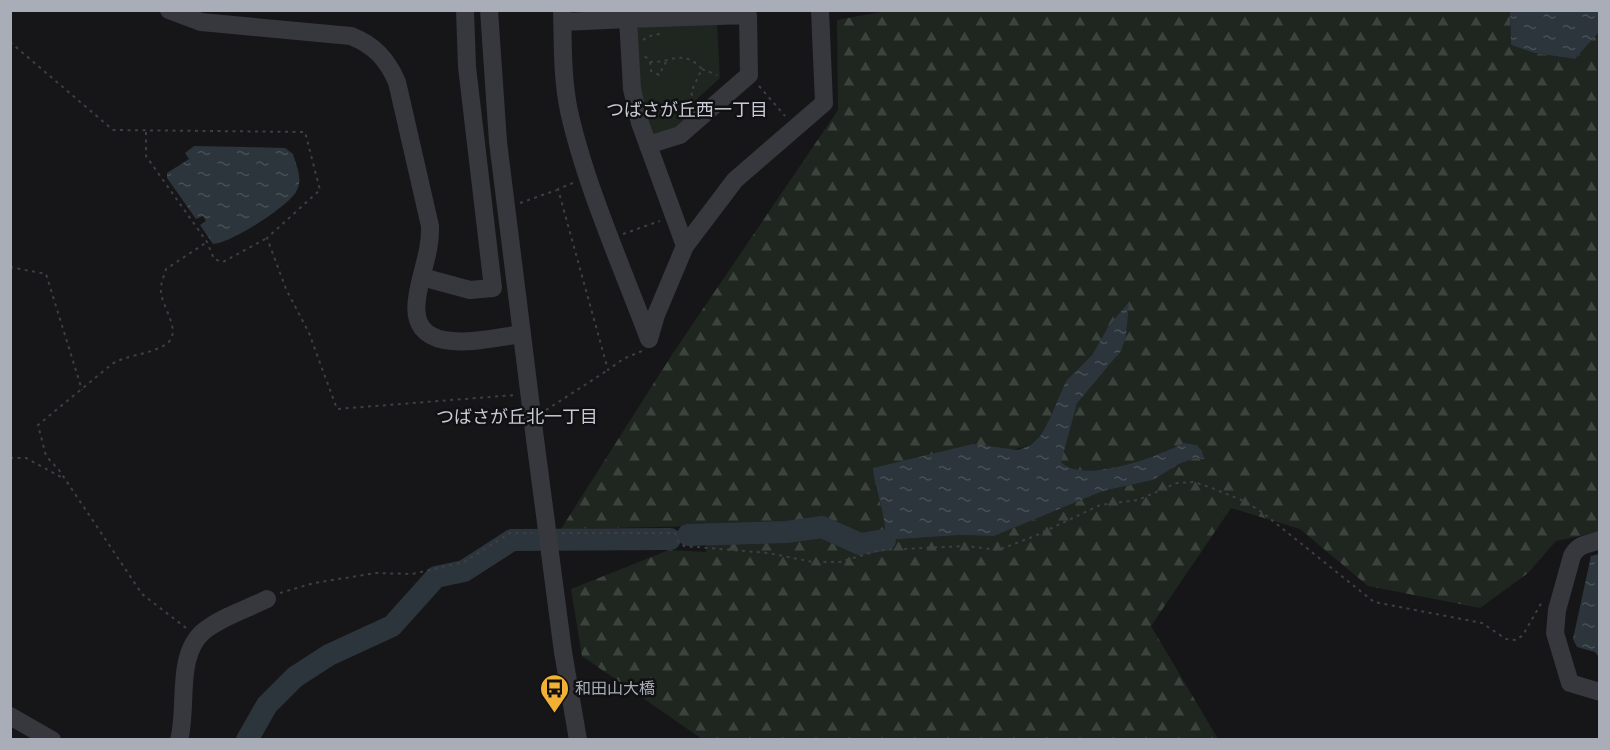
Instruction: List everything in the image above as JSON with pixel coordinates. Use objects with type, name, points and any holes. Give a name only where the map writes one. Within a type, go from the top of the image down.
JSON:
[{"type":"street","points":[[169,10],[201,22],[228,18],[351,36],[365,42],[390,65],[397,82],[430,226],[430,246],[417,310],[420,321],[433,337],[455,343],[522,334]]},
{"type":"street","points":[[422,277],[470,290],[493,288],[467,67],[465,10]]},
{"type":"street","points":[[489,10],[498,142],[506,208],[563,652],[578,740]]},
{"type":"street","points":[[649,339],[656,315],[685,246],[735,180],[824,103],[820,10]]},
{"type":"street","points":[[648,145],[680,135],[749,75],[748,13],[628,19],[562,16],[569,110],[589,177],[649,339]]},
{"type":"street","points":[[628,19],[632,89],[648,145],[685,246]]},
{"type":"street","points":[[1599,540],[1583,544],[1572,556],[1557,610],[1555,633],[1570,683],[1599,692]]},
{"type":"street","points":[[179,740],[183,726],[187,667],[198,637],[204,630],[267,599]]},
{"type":"street","points":[[10,716],[52,740]]},
{"type":"path","points":[[642,42],[650,36],[660,34]]},
{"type":"path","points":[[10,42],[113,130],[305,132],[320,190],[267,238],[223,262],[214,259],[207,242],[146,156],[146,132]]},
{"type":"path","points":[[642,52],[650,62],[651,71],[660,75],[667,59]]},
{"type":"path","points":[[650,62],[683,57],[717,75]]},
{"type":"path","points":[[702,69],[691,92],[692,100],[702,116]]},
{"type":"path","points":[[749,75],[795,128]]},
{"type":"path","points":[[506,208],[589,177]]},
{"type":"path","points":[[558,189],[608,370]]},
{"type":"path","points":[[612,238],[674,216]]},
{"type":"path","points":[[267,238],[286,289],[309,333],[337,409],[530,394]]},
{"type":"path","points":[[198,637],[142,594],[46,456],[38,425],[123,357],[152,351],[168,343],[172,337],[172,324],[161,294],[166,269],[207,242]]},
{"type":"path","points":[[10,267],[46,274],[82,390]]},
{"type":"path","points":[[532,417],[623,359],[650,348],[649,339]]},
{"type":"path","points":[[10,458],[26,458],[45,466],[63,479]]},
{"type":"path","points":[[553,533],[675,533],[678,541],[684,546],[768,553],[813,562],[840,562],[880,550],[967,546],[998,550],[1035,536],[1100,505],[1138,500],[1177,483],[1194,483],[1246,502],[1263,513],[1374,602],[1482,623],[1506,639],[1516,640],[1523,634],[1544,599]]},
{"type":"path","points":[[267,599],[290,589],[314,583],[376,573],[411,574],[464,562],[510,533],[541,533]]},
{"type":"green space","points":[[892,10],[1510,11],[1511,45],[1534,53],[1575,59],[1599,32],[1599,532],[1556,541],[1528,573],[1480,608],[1368,586],[1300,529],[1231,508],[1151,626],[1218,739],[702,739],[582,656],[571,589],[669,550],[706,552],[707,526],[561,529],[673,353],[838,110],[837,20]],"holes":[[[1126,322],[1125,336],[1115,358],[1077,403],[1067,432],[1061,462],[1072,468],[1087,471],[1104,470],[1140,461],[1184,443],[1197,445],[1204,459],[1195,458],[1179,464],[1153,480],[1103,491],[994,536],[961,535],[885,540],[886,523],[875,486],[1031,445],[1041,435],[1066,381],[1092,355],[1108,327]]]},
{"type":"green space","points":[[717,22],[720,78],[697,99],[703,107],[679,128],[658,137],[649,132],[640,104],[635,32],[641,25]]},
{"type":"water","points":[[1510,11],[1599,11],[1599,32],[1575,59],[1534,53],[1511,45]]},
{"type":"water","points":[[194,146],[285,148],[293,154],[299,185],[284,205],[259,223],[232,238],[213,244],[200,225],[206,221],[203,216],[196,219],[167,178],[167,173],[189,159],[185,153]]},
{"type":"water","points":[[1129,302],[1126,336],[1121,351],[1077,403],[1061,462],[1072,468],[1087,471],[1104,470],[1140,461],[1184,443],[1197,445],[1204,459],[1195,458],[1179,464],[1153,480],[1103,491],[994,536],[961,535],[885,540],[884,522],[873,468],[973,444],[1018,450],[1031,445],[1041,435],[1066,381],[1092,355],[1108,327]]},
{"type":"water","points":[[1600,554],[1599,657],[1595,652],[1577,647],[1573,639],[1591,556]]},
{"type":"waterway","points":[[688,535],[787,532],[822,527],[860,544],[885,540]]},
{"type":"waterway","points":[[247,740],[267,705],[295,677],[329,655],[392,626],[436,577],[464,571],[512,540],[670,539]]},
{"type":"place","name":"和田山大橋","points":[[554,714]]},
{"type":"district","name":"つばさが丘西一丁目","points":[[687,110]]},
{"type":"district","name":"つばさが丘北一丁目","points":[[517,417]]}]
